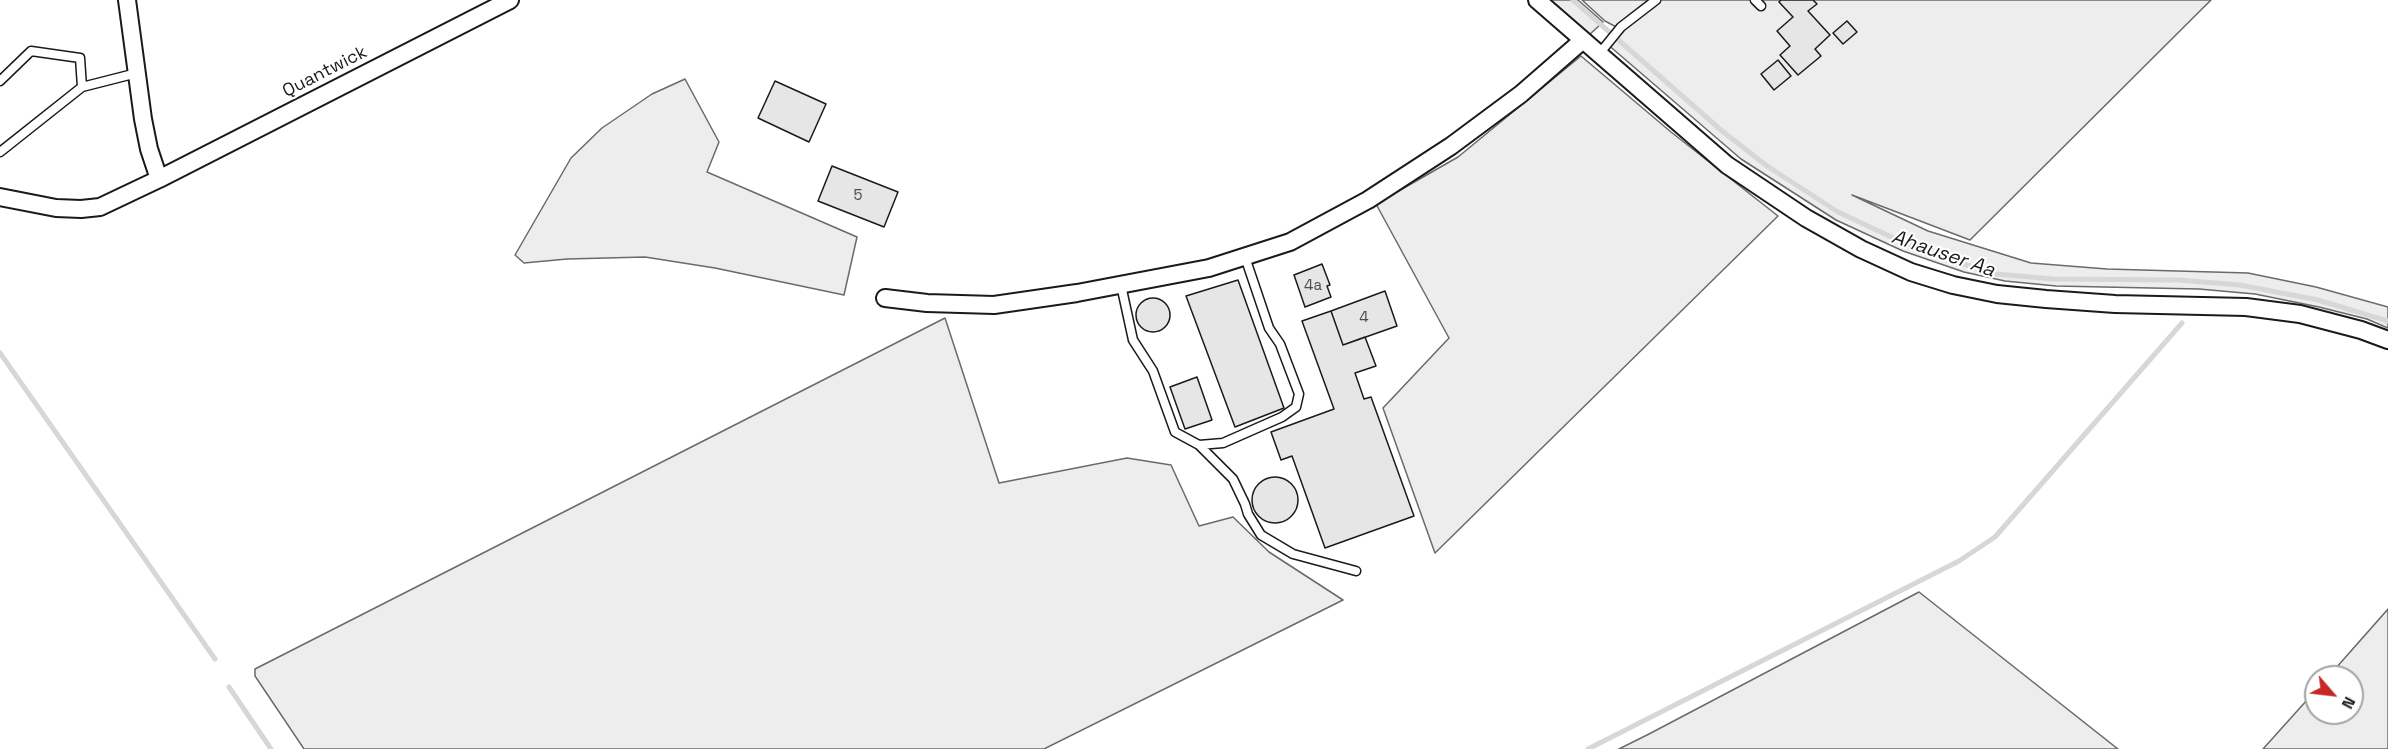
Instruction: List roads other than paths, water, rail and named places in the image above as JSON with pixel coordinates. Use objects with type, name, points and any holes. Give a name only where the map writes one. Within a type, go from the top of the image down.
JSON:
[{"type":"street","points":[[127,0],[149,149],[159,179]]},
{"type":"street","name":"Quantwick","points":[[0,197],[56,208],[99,207],[159,179],[510,0]]},
{"type":"street","points":[[1537,0],[1583,40],[1602,49],[1727,165],[1763,192],[1861,249],[1911,272],[1953,285],[1997,294],[2046,299],[2115,304],[2246,306],[2300,314],[2361,330],[2388,340]]},
{"type":"street","points":[[885,298],[927,303],[994,305],[1121,285],[1209,268],[1290,242],[1368,201],[1451,146],[1503,107],[1583,40]]},
{"type":"lane","points":[[1602,49],[1621,27],[1656,0]]},
{"type":"lane","points":[[0,81],[31,51],[80,58],[82,87]]},
{"type":"lane","points":[[0,152],[82,87],[137,73]]},
{"type":"lane","points":[[1199,445],[1223,443],[1282,417],[1296,407],[1299,394],[1280,344],[1269,328],[1245,257]]},
{"type":"lane","points":[[1121,285],[1133,340],[1153,371],[1175,432],[1199,445],[1233,479],[1248,514],[1261,535],[1293,554],[1356,571]]},
{"type":"waterway","name":"Ahauser Aa","points":[[1573,0],[1722,131],[1767,166],[1838,212],[1900,241],[1946,259],[1996,274],[2053,279],[2179,280],[2240,285],[2318,300],[2388,321]]},
{"type":"waterway","points":[[1588,749],[1959,561],[1995,537],[2182,323]]},
{"type":"waterway","points":[[0,353],[215,659]]},
{"type":"waterway","points":[[229,687],[271,749]]}]
